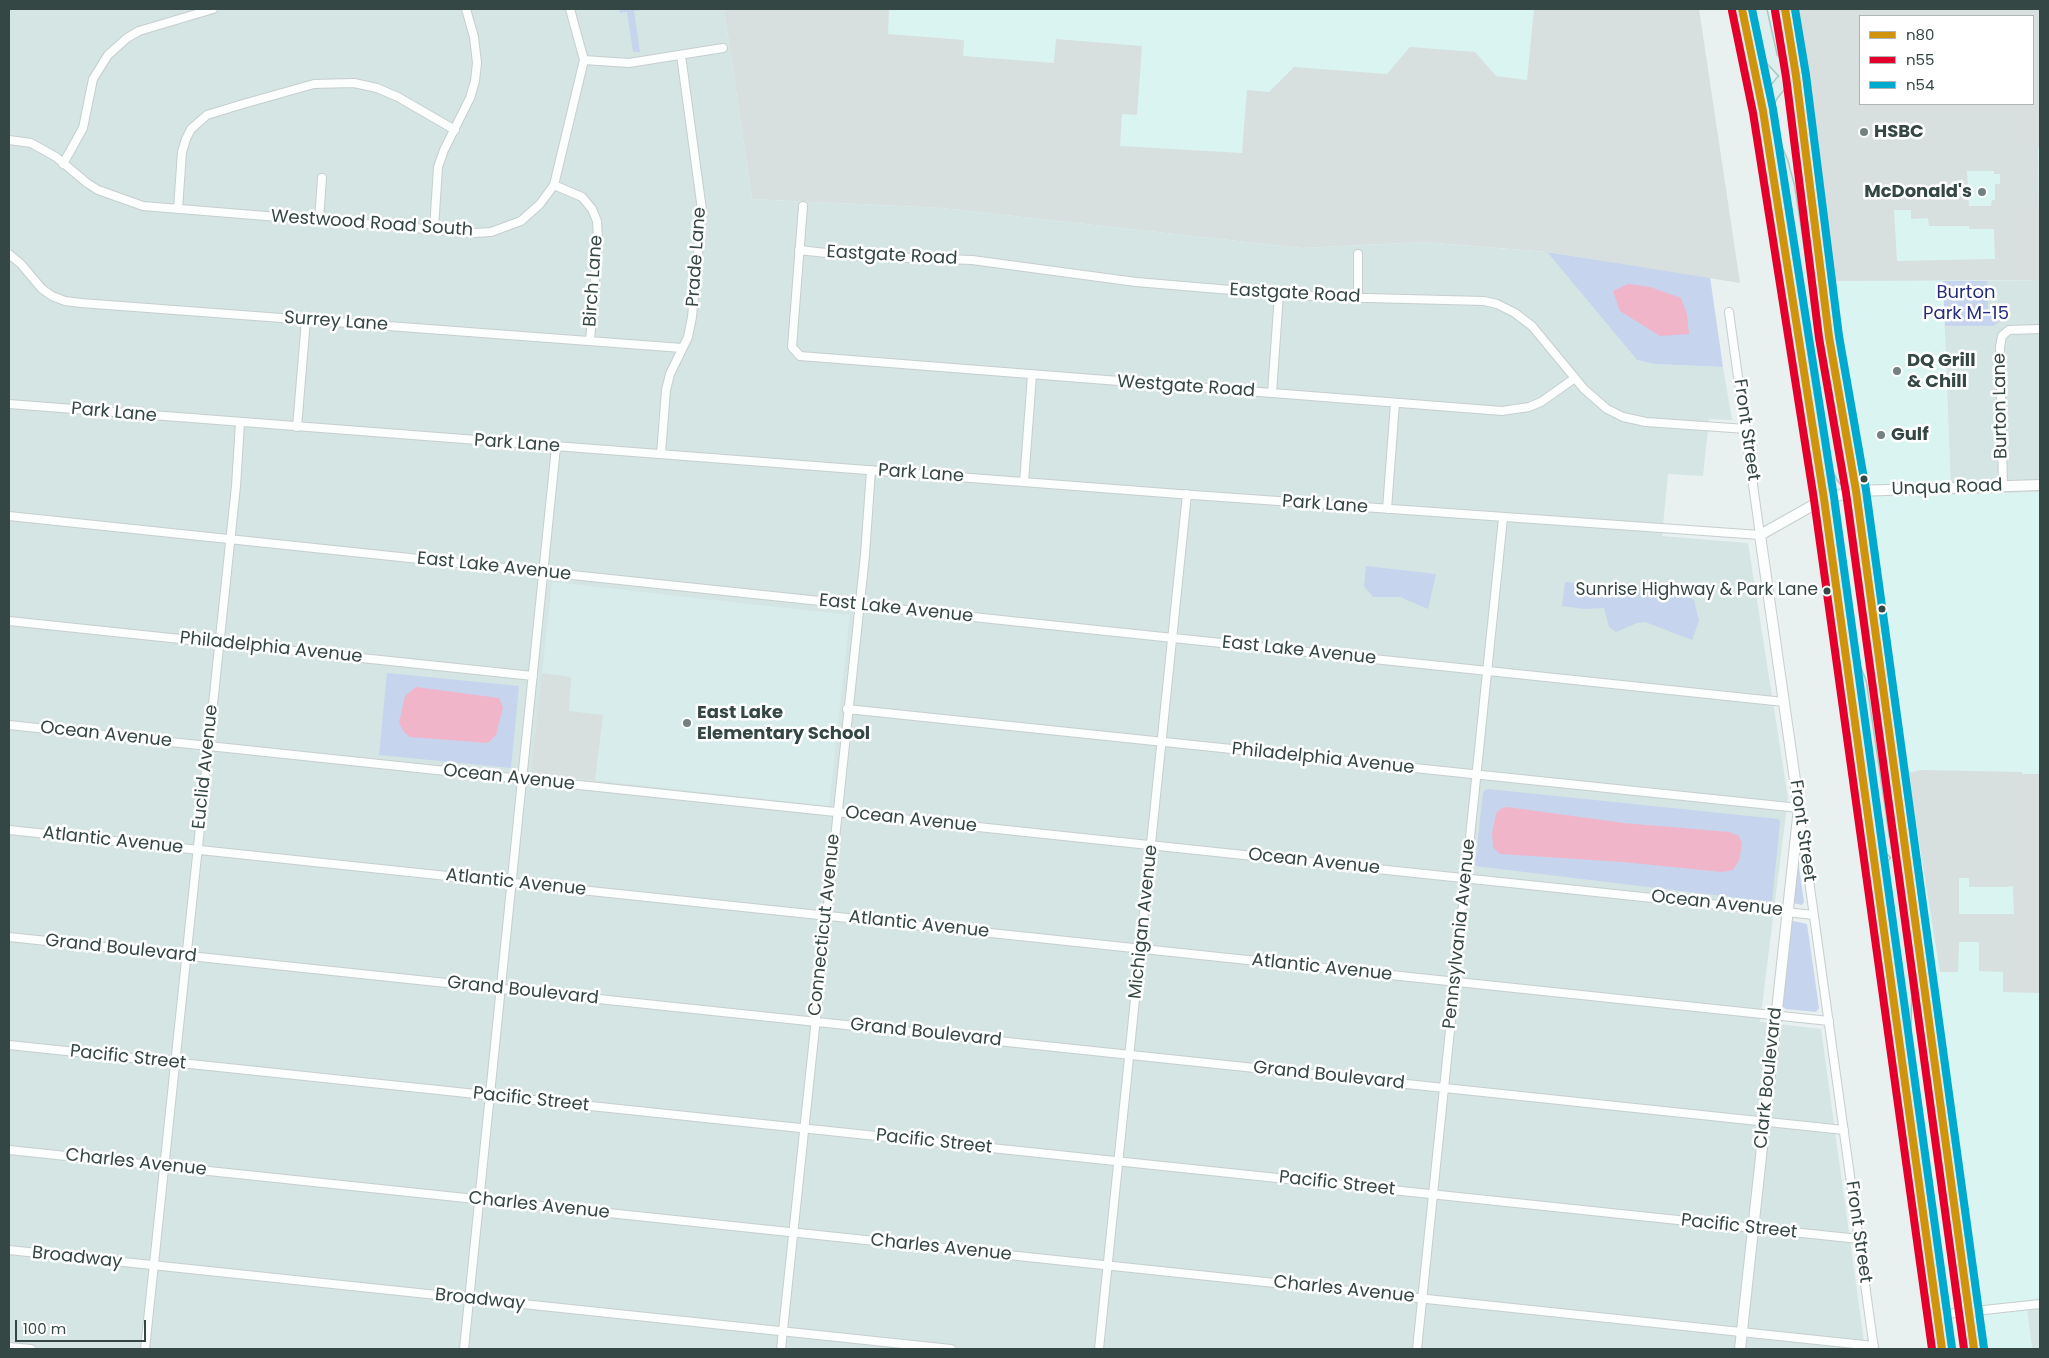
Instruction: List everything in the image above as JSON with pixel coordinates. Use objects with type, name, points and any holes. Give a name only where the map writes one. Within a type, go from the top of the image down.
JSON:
[{"type":"highway","points":[[1742,9],[1766,128],[1824,499],[1942,1349]]},
{"type":"highway","points":[[1760,9],[1771,58],[1783,70],[1796,76]]},
{"type":"highway","points":[[1785,9],[1796,76],[1830,337],[1856,491],[1903,858],[1974,1349]]},
{"type":"highway","points":[[1763,111],[1772,94],[1782,82],[1796,76]]},
{"type":"highway","points":[[1766,128],[1781,161],[1788,187],[1828,445],[1839,469],[1856,491]]},
{"type":"highway","points":[[1789,284],[1816,305],[1830,337]]},
{"type":"highway","points":[[1843,634],[1860,684],[1883,840],[1903,858]]},
{"type":"highway","points":[[1903,858],[1894,864],[1890,876],[1905,996],[1904,1073]]},
{"type":"street","points":[[63,164],[82,128],[93,79],[108,55],[122,42],[138,32],[213,9]]},
{"type":"street","points":[[434,229],[438,167],[444,150],[470,98],[477,63],[474,37],[466,9]]},
{"type":"street","name":"Westwood Road South","points":[[9,140],[31,143],[56,157],[88,183],[114,197],[142,206],[476,233],[492,232],[521,221],[531,213],[554,185],[584,60],[570,9]]},
{"type":"street","points":[[584,60],[629,63],[723,48]]},
{"type":"street","name":"Prade Lane","points":[[661,454],[666,390],[670,374],[688,337],[692,317],[702,210],[681,55]]},
{"type":"street","points":[[178,210],[182,152],[186,139],[192,129],[207,115],[243,104],[314,84],[354,83],[377,88],[398,97],[455,130]]},
{"type":"street","points":[[319,220],[322,178]]},
{"type":"street","name":"Birch Lane","points":[[554,185],[582,197],[592,209],[598,222],[590,341]]},
{"type":"street","points":[[799,250],[803,206]]},
{"type":"street","name":"Eastgate Road","points":[[799,250],[853,256],[972,260],[1136,282],[1280,294],[1466,300],[1497,304],[1515,313],[1532,326],[1597,402],[1623,417],[1646,422],[1746,429]]},
{"type":"street","name":"Westgate Road","points":[[799,250],[792,347],[800,356],[1502,411],[1519,410],[1542,402],[1575,378]]},
{"type":"street","name":"Surrey Lane","points":[[9,254],[21,264],[42,289],[52,296],[65,301],[682,348]]},
{"type":"street","points":[[1358,254],[1358,298]]},
{"type":"street","points":[[1272,393],[1280,294]]},
{"type":"street","name":"Front Street","points":[[1729,312],[1874,1348]]},
{"type":"street","points":[[298,427],[306,320]]},
{"type":"street","name":"Burton Lane","points":[[2003,486],[2000,347],[2002,336],[2009,330],[2040,329]]},
{"type":"street","points":[[1024,482],[1032,375]]},
{"type":"street","points":[[1387,510],[1395,403]]},
{"type":"street","name":"Park Lane","points":[[9,404],[1387,510],[1760,535]]},
{"type":"street","name":"Euclid Avenue","points":[[145,1349],[230,539],[240,423]]},
{"type":"street","points":[[464,1349],[556,447]]},
{"type":"street","name":"Connecticut Avenue","points":[[781,1349],[847,709],[865,555],[871,470]]},
{"type":"street","name":"Unqua Road","points":[[1824,499],[1856,491],[2040,485]]},
{"type":"street","name":"Michigan Avenue","points":[[1098,1349],[1174,638],[1187,494]]},
{"type":"street","points":[[1760,535],[1824,499]]},
{"type":"street","name":"East Lake Avenue","points":[[9,516],[1784,702]]},
{"type":"street","name":"Pennsylvania Avenue","points":[[1417,1349],[1503,518]]},
{"type":"street","name":"Philadelphia Avenue","points":[[9,621],[533,676]]},
{"type":"street","name":"Philadelphia Avenue","points":[[847,709],[1799,808]]},
{"type":"street","name":"Ocean Avenue","points":[[9,725],[1788,911],[1814,916]]},
{"type":"street","name":"Clark Boulevard","points":[[1740,1349],[1799,808]]},
{"type":"street","name":"Atlantic Avenue","points":[[9,830],[1829,1021]]},
{"type":"street","name":"Grand Boulevard","points":[[9,937],[1844,1130]]},
{"type":"street","name":"Pacific Street","points":[[9,1045],[1859,1239]]},
{"type":"street","name":"Charles Avenue","points":[[9,1150],[1422,1298],[1874,1348]]},
{"type":"street","name":"Broadway","points":[[9,1250],[951,1349]]},
{"type":"street","points":[[1937,1314],[2040,1304]]},
{"type":"street","points":[[9,1347],[31,1349]]},
{"type":"shaded area","points":[[9,9],[724,9],[752,199],[943,208],[1301,248],[1424,242],[1547,252],[1637,360],[1654,364],[1723,367],[1732,420],[1709,419],[1703,476],[1668,474],[1662,536],[1748,543],[1788,798],[1760,1022],[1821,1029],[1865,1349],[9,1349]]},
{"type":"shaded area","points":[[724,9],[1699,9],[1740,283],[1548,252],[1424,242],[1301,248],[943,208],[752,199]]},
{"type":"shaded area","points":[[724,9],[889,10],[888,34],[964,40],[963,56],[1054,63],[1056,39],[1142,46],[1137,115],[1122,114],[1120,146],[1242,153],[1247,90],[1269,92],[1294,67],[1387,74],[1410,47],[1475,52],[1496,76],[1527,80],[1534,9],[1699,9],[1740,283],[1548,252],[1424,242],[1301,248],[943,208],[752,199]]},
{"type":"shaded area","points":[[1790,9],[2040,9],[2040,280],[1943,281],[1951,495],[2040,492],[2040,1299],[2026,1300],[2032,1349],[1978,1349],[1865,497]]},
{"type":"shaded area","points":[[1792,9],[2040,9],[2040,147],[2038,148],[2040,280],[1831,281]],"holes":[[[1967,171],[1994,171],[1994,174],[2000,174],[2000,184],[1995,184],[1995,200],[1992,200],[1991,206],[1969,206]],[[1894,210],[1911,210],[1911,219],[1928,218],[1929,226],[1969,226],[1969,229],[1994,229],[1995,259],[1897,261]]]},
{"type":"shaded area","points":[[2040,280],[2040,492],[1951,495],[1943,281]]},
{"type":"shaded area","points":[[1628,284],[1650,287],[1681,298],[1687,315],[1689,334],[1660,336],[1620,311],[1613,291]]},
{"type":"shaded area","name":"East Lake Elementary School","points":[[552,582],[850,615],[829,806],[531,773]]},
{"type":"shaded area","points":[[542,673],[571,677],[569,711],[603,715],[595,780],[531,773]]},
{"type":"shaded area","points":[[416,687],[499,698],[503,707],[496,735],[488,743],[410,737],[404,732],[399,723],[405,696]]},
{"type":"shaded area","points":[[1921,770],[2040,774],[2040,993],[2003,992],[2003,972],[1979,971],[1979,942],[1959,942],[1958,972],[1940,972],[1908,773]],"holes":[[[1959,878],[1969,878],[1969,887],[2013,886],[2014,914],[1959,914]]]},
{"type":"shaded area","points":[[1507,807],[1624,823],[1729,832],[1739,836],[1742,844],[1739,860],[1733,870],[1722,872],[1623,862],[1500,854],[1493,847],[1492,833],[1496,814],[1500,809]]},
{"type":"shaded area","points":[[2040,1299],[2040,1349],[2032,1349],[2025,1300]]},
{"type":"green space","points":[[619,9],[650,9],[634,11],[640,52],[633,52],[627,12],[620,13]]},
{"type":"green space","points":[[1547,252],[1710,277],[1723,367],[1654,364],[1637,360]]},
{"type":"green space","name":"Burton Park M-15","points":[[1943,281],[1987,281],[1988,309],[2000,321],[1994,326],[1945,326]]},
{"type":"green space","points":[[1366,566],[1436,574],[1428,609],[1400,597],[1373,597],[1364,586]]},
{"type":"green space","points":[[1565,582],[1685,594],[1694,600],[1699,621],[1692,640],[1645,622],[1637,623],[1616,632],[1609,627],[1604,608],[1584,609],[1562,606]]},
{"type":"green space","points":[[387,673],[519,686],[511,768],[379,755]]},
{"type":"green space","points":[[1488,789],[1778,819],[1780,822],[1772,902],[1475,866],[1483,792]]},
{"type":"green space","points":[[1798,861],[1804,902],[1802,905],[1793,903]]},
{"type":"green space","points":[[1793,921],[1807,924],[1819,1008],[1816,1012],[1786,1009],[1782,1006],[1791,923]]},
{"type":"transit line","name":"n80","points":[[1742,9],[1763,111],[1824,499],[1942,1349]]},
{"type":"transit line","name":"n54","points":[[1752,9],[1773,109],[1834,497],[1952,1348]]},
{"type":"transit line","name":"n80","points":[[1785,9],[1796,76],[1829,337],[1856,491],[1974,1349]]},
{"type":"transit line","name":"n54","points":[[1795,9],[1806,75],[1839,336],[1866,490],[1984,1348]]},
{"type":"transit line","name":"n55","points":[[1732,11],[1753,113],[1814,500],[1932,1349]]},
{"type":"transit line","name":"n55","points":[[1775,11],[1786,77],[1819,338],[1846,493],[1964,1349]]},
{"type":"place","name":"HSBC","points":[[1864,132]]},
{"type":"place","name":"McDonald's","points":[[1982,192]]},
{"type":"place","name":"DQ Grill & Chill","points":[[1897,371]]},
{"type":"place","name":"Gulf","points":[[1881,435]]},
{"type":"place","name":"Sunrise Highway & Park Lane","points":[[1827,591]]},
{"type":"place","name":"East Lake Elementary School","points":[[687,723]]}]
